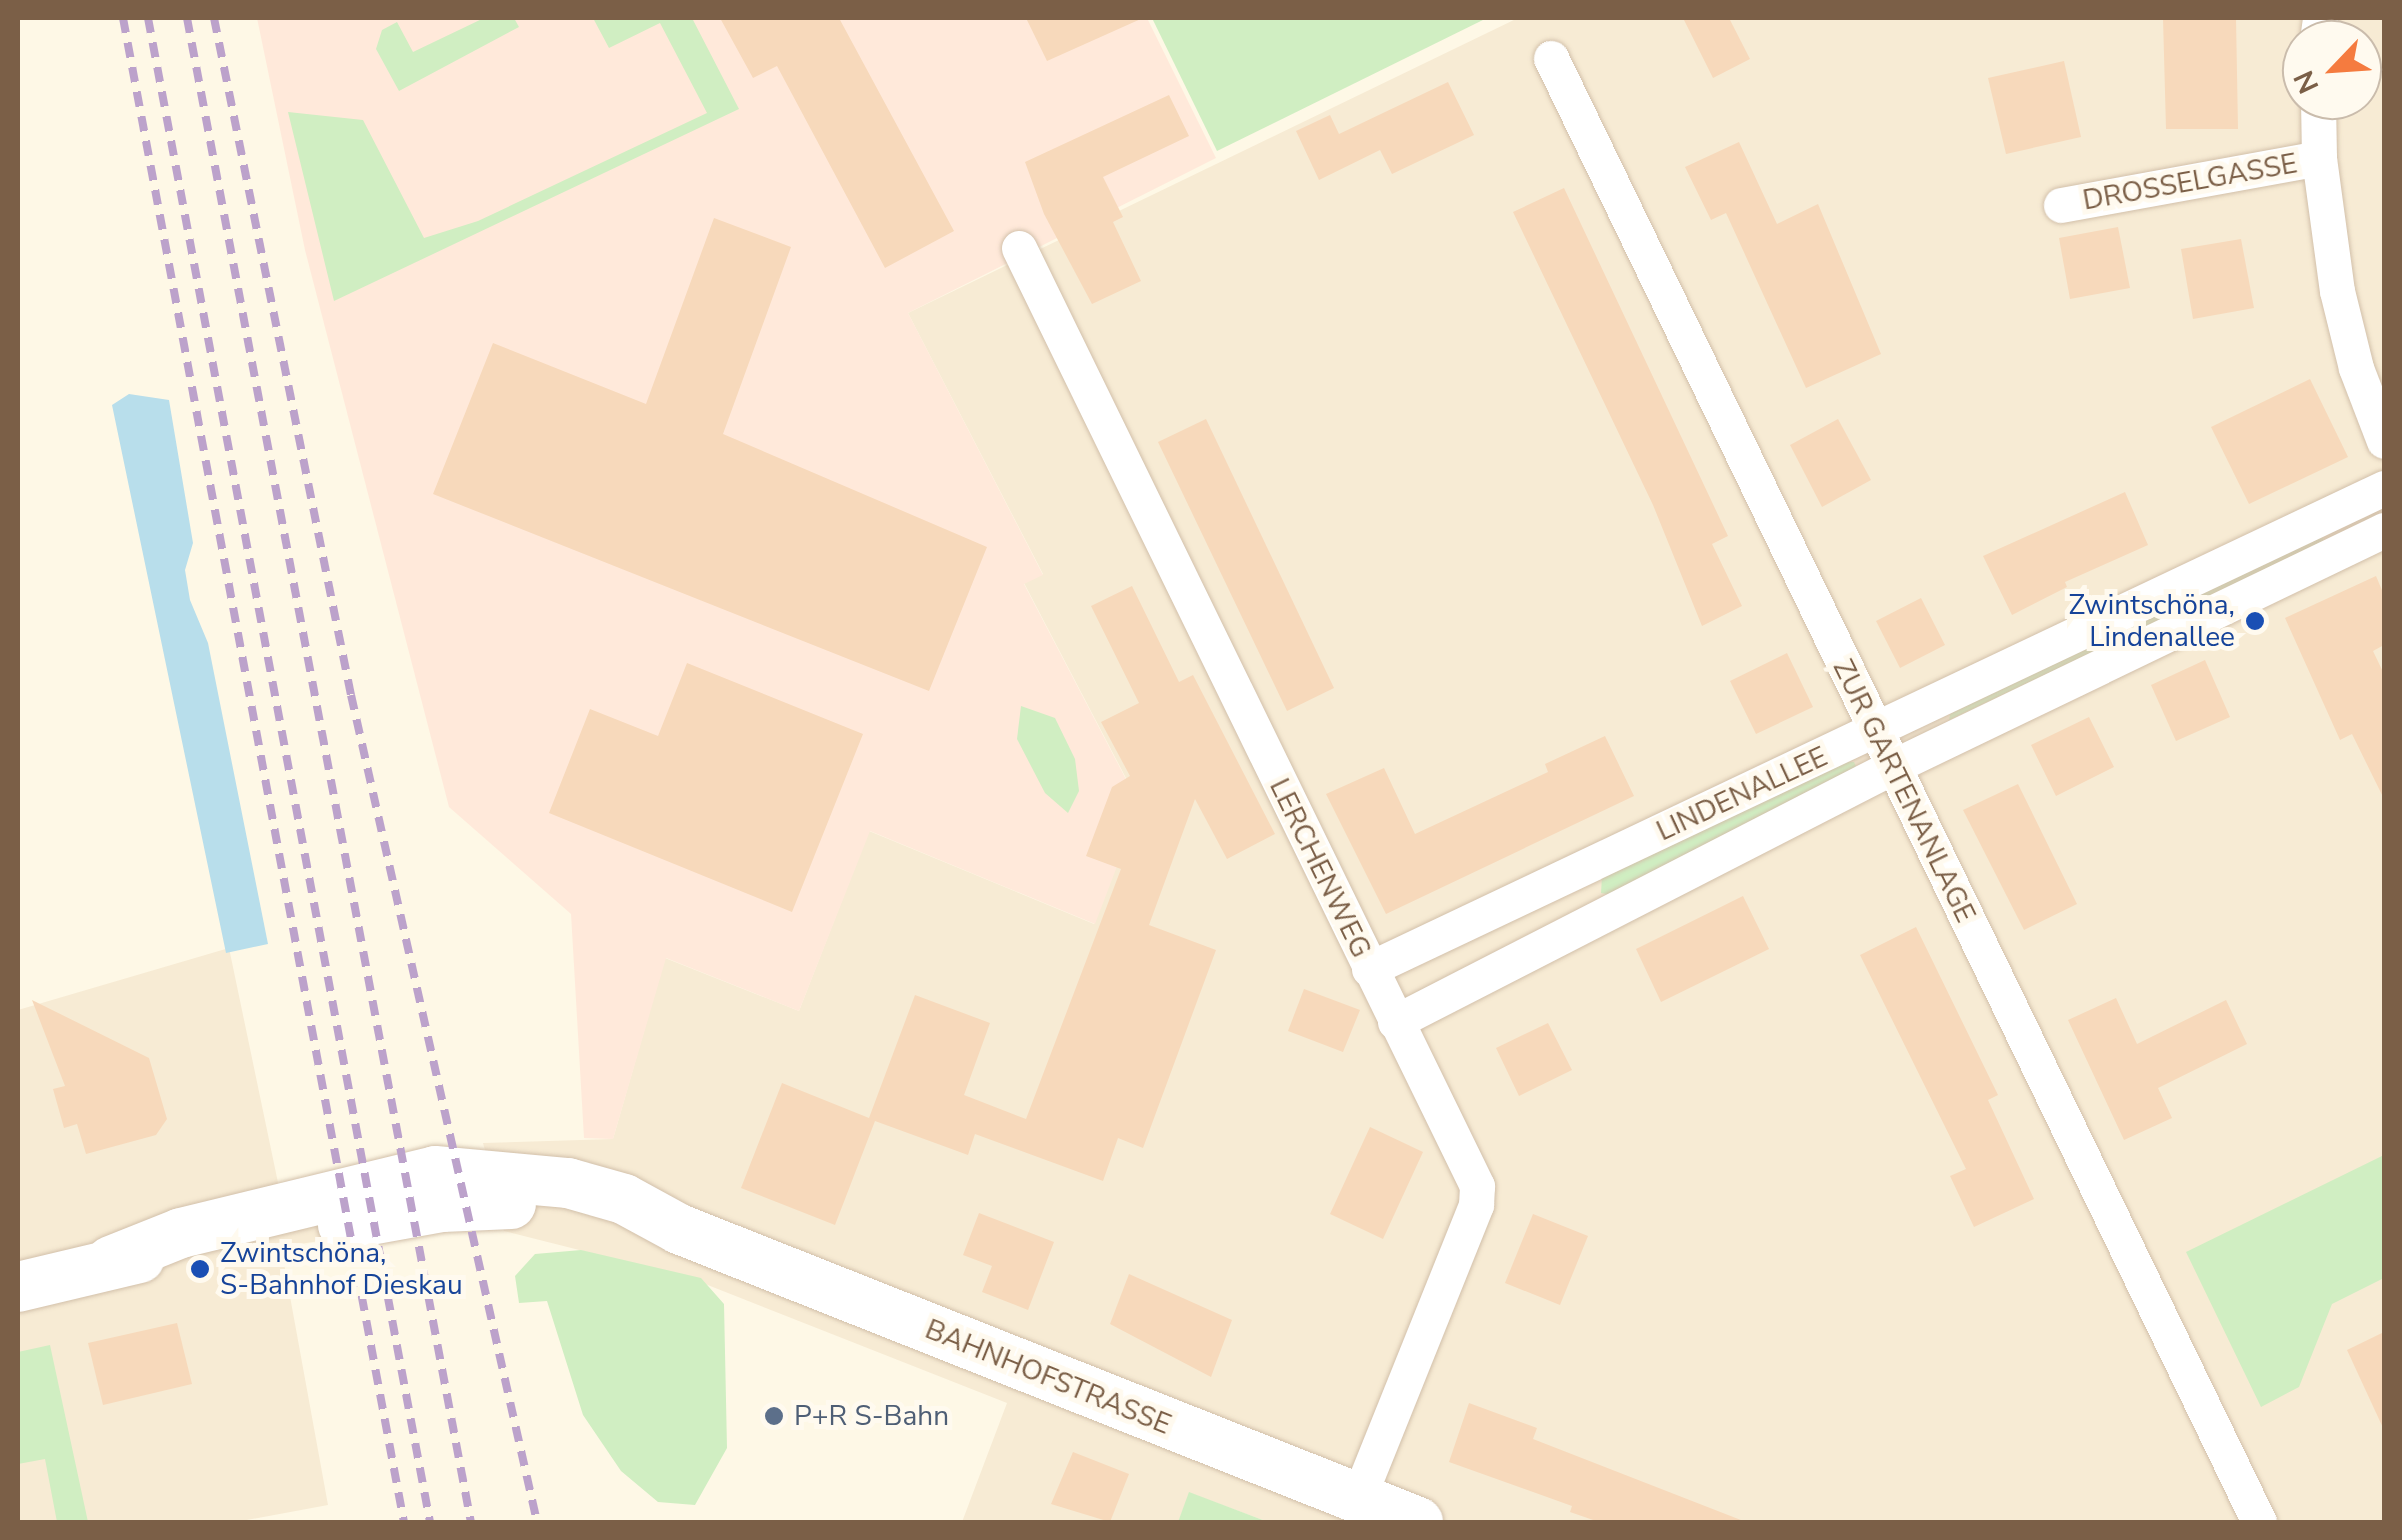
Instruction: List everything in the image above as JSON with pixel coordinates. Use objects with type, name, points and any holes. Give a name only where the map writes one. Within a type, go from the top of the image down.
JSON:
[{"type":"street","name":"ZUR GARTENANLAGE","points":[[1551,58],[2259,1522]]},
{"type":"street","points":[[2318,120],[2318,158],[2337,291],[2356,368],[2384,441]]},
{"type":"street","name":"DROSSELGASSE","points":[[2061,206],[2318,158]]},
{"type":"street","name":"LERCHENWEG","points":[[1019,248],[1477,1186],[1476,1205],[1358,1499]]},
{"type":"street","name":"LINDENALLEE","points":[[1369,969],[2384,488]]},
{"type":"street","name":"LINDENALLEE","points":[[1394,1022],[1892,767],[2384,530]]},
{"type":"street","name":"BAHNHOFSTRASSE","points":[[18,1286],[110,1261],[180,1233],[435,1172],[568,1184],[624,1199],[679,1229],[1418,1522]]},
{"type":"shaded area","points":[[257,18],[1147,18],[1216,158],[908,313],[1043,575],[1024,584],[1140,806],[1095,924],[870,831],[799,1011],[666,958],[613,1139],[584,1138],[571,914],[449,807],[305,250]]},
{"type":"shaded area","points":[[1518,18],[2384,18],[2384,1522],[1268,1522],[1190,1493],[1178,1522],[962,1522],[1007,1403],[690,1278],[504,1231],[499,1213],[281,1247],[328,1505],[236,1522],[18,1522],[18,1010],[229,948],[281,1197],[488,1162],[483,1143],[613,1139],[665,958],[799,1011],[869,831],[1094,924],[1140,805],[1024,583],[1043,574],[908,313]]},
{"type":"green space","points":[[484,18],[514,18],[519,27],[399,91],[376,49],[382,30],[397,22],[413,52]]},
{"type":"green space","points":[[593,18],[692,18],[739,109],[334,301],[288,112],[363,120],[424,238],[478,221],[707,113],[660,23],[609,48]]},
{"type":"green space","points":[[1152,18],[1487,18],[1217,151]]},
{"type":"green space","points":[[2321,535],[2325,542],[1949,720],[1951,710]]},
{"type":"green space","points":[[1021,706],[1055,718],[1075,759],[1079,791],[1068,813],[1045,793],[1017,739]]},
{"type":"green space","points":[[1842,762],[1854,762],[1858,771],[1612,895],[1601,893],[1602,876]]},
{"type":"green space","points":[[2384,1155],[2384,1278],[2332,1304],[2299,1387],[2261,1407],[2186,1252]]},
{"type":"green space","points":[[581,1250],[701,1278],[724,1304],[727,1448],[695,1505],[658,1502],[621,1471],[583,1415],[547,1301],[519,1303],[515,1276],[535,1254]]},
{"type":"green space","points":[[50,1345],[88,1522],[57,1522],[45,1459],[18,1464],[18,1352]]},
{"type":"green space","points":[[1189,1492],[1268,1522],[1178,1522]]},
{"type":"water","points":[[129,394],[169,400],[193,543],[185,570],[190,600],[208,643],[268,944],[226,953],[112,405]]},
{"type":"building","points":[[720,18],[839,18],[954,231],[885,268],[777,66],[753,78]]},
{"type":"building","points":[[1026,18],[1143,18],[1047,61]]},
{"type":"building","points":[[1683,18],[1729,18],[1750,59],[1713,78]]},
{"type":"building","points":[[2163,18],[2236,18],[2238,129],[2166,129]]},
{"type":"building","points":[[2064,61],[2081,137],[2006,154],[1988,78]]},
{"type":"building","points":[[1448,82],[1474,135],[1392,174],[1380,150],[1319,180],[1296,131],[1330,115],[1339,134]]},
{"type":"building","points":[[1169,95],[1189,136],[1103,177],[1123,217],[1113,222],[1141,281],[1092,304],[1044,214],[1025,162]]},
{"type":"building","points":[[1739,142],[1777,224],[1818,204],[1881,354],[1806,388],[1726,213],[1711,220],[1685,167]]},
{"type":"building","points":[[1564,188],[1728,536],[1712,544],[1742,606],[1702,626],[1653,505],[1513,212]]},
{"type":"building","points":[[714,218],[791,247],[723,434],[987,547],[929,691],[433,494],[493,343],[646,404]]},
{"type":"building","points":[[2118,227],[2130,288],[2070,299],[2059,238]]},
{"type":"building","points":[[2241,239],[2254,308],[2193,319],[2181,249]]},
{"type":"building","points":[[2310,379],[2348,457],[2249,504],[2211,427]]},
{"type":"building","points":[[1206,419],[1334,688],[1287,711],[1158,442]]},
{"type":"building","points":[[1838,419],[1871,480],[1822,507],[1790,445]]},
{"type":"building","points":[[2125,492],[2148,545],[2065,582],[2067,587],[2012,615],[1983,556]]},
{"type":"building","points":[[2376,576],[2384,595],[2384,645],[2373,651],[2384,674],[2384,799],[2352,734],[2340,740],[2285,618]]},
{"type":"building","points":[[1132,586],[1179,682],[1193,675],[1275,834],[1227,859],[1195,799],[1149,925],[1216,950],[1143,1148],[1118,1138],[1103,1181],[975,1134],[968,1155],[875,1121],[835,1225],[741,1188],[782,1083],[869,1118],[915,995],[990,1023],[964,1095],[1026,1119],[1121,869],[1086,856],[1112,787],[1130,776],[1101,722],[1139,703],[1091,606]]},
{"type":"building","points":[[1921,598],[1945,645],[1900,668],[1876,621]]},
{"type":"building","points":[[1787,653],[1813,707],[1756,734],[1730,681]]},
{"type":"building","points":[[2205,660],[2230,717],[2176,741],[2151,685]]},
{"type":"building","points":[[687,663],[863,734],[792,912],[549,813],[590,709],[658,736]]},
{"type":"building","points":[[2089,717],[2114,767],[2056,796],[2031,745]]},
{"type":"building","points":[[1605,736],[1634,796],[1386,914],[1326,794],[1384,768],[1415,834],[1548,772],[1545,764]]},
{"type":"building","points":[[2018,784],[2077,904],[2024,930],[1963,810]]},
{"type":"building","points":[[1743,896],[1769,949],[1661,1002],[1636,949]]},
{"type":"building","points":[[1916,927],[1998,1095],[1988,1100],[2034,1199],[1974,1227],[1950,1176],[1966,1169],[1860,955]]},
{"type":"building","points":[[1304,989],[1360,1010],[1343,1052],[1288,1031]]},
{"type":"building","points":[[2116,998],[2137,1044],[2226,1000],[2247,1044],[2158,1088],[2172,1118],[2124,1140],[2068,1020]]},
{"type":"building","points":[[32,1000],[149,1058],[167,1119],[156,1135],[86,1154],[77,1124],[64,1128],[53,1089],[65,1086]]},
{"type":"building","points":[[1548,1023],[1572,1070],[1519,1096],[1496,1048]]},
{"type":"building","points":[[1370,1127],[1423,1152],[1383,1239],[1330,1214]]},
{"type":"building","points":[[979,1213],[1054,1242],[1028,1310],[982,1292],[992,1266],[963,1255]]},
{"type":"building","points":[[1533,1214],[1588,1236],[1560,1305],[1505,1283]]},
{"type":"building","points":[[1129,1274],[1232,1320],[1211,1377],[1110,1324]]},
{"type":"building","points":[[177,1323],[192,1384],[103,1405],[88,1343]]},
{"type":"building","points":[[2384,1332],[2384,1430],[2347,1350]]},
{"type":"building","points":[[1469,1403],[1537,1428],[1533,1439],[1746,1522],[1599,1522],[1570,1512],[1572,1506],[1449,1462]]},
{"type":"building","points":[[1073,1452],[1129,1474],[1110,1522],[1051,1504]]},
{"type":"railway","points":[[123,18],[404,1522]]},
{"type":"railway","points":[[148,18],[430,1522]]},
{"type":"railway","points":[[187,18],[471,1522]]},
{"type":"railway","points":[[214,18],[351,695],[537,1522]]},
{"type":"place","name":"Zwintschöna, Lindenallee","points":[[2255,621]]},
{"type":"place","name":"Zwintschöna, S-Bahnhof Dieskau","points":[[200,1269]]},
{"type":"place","name":"P+R S-Bahn","points":[[774,1416]]}]
